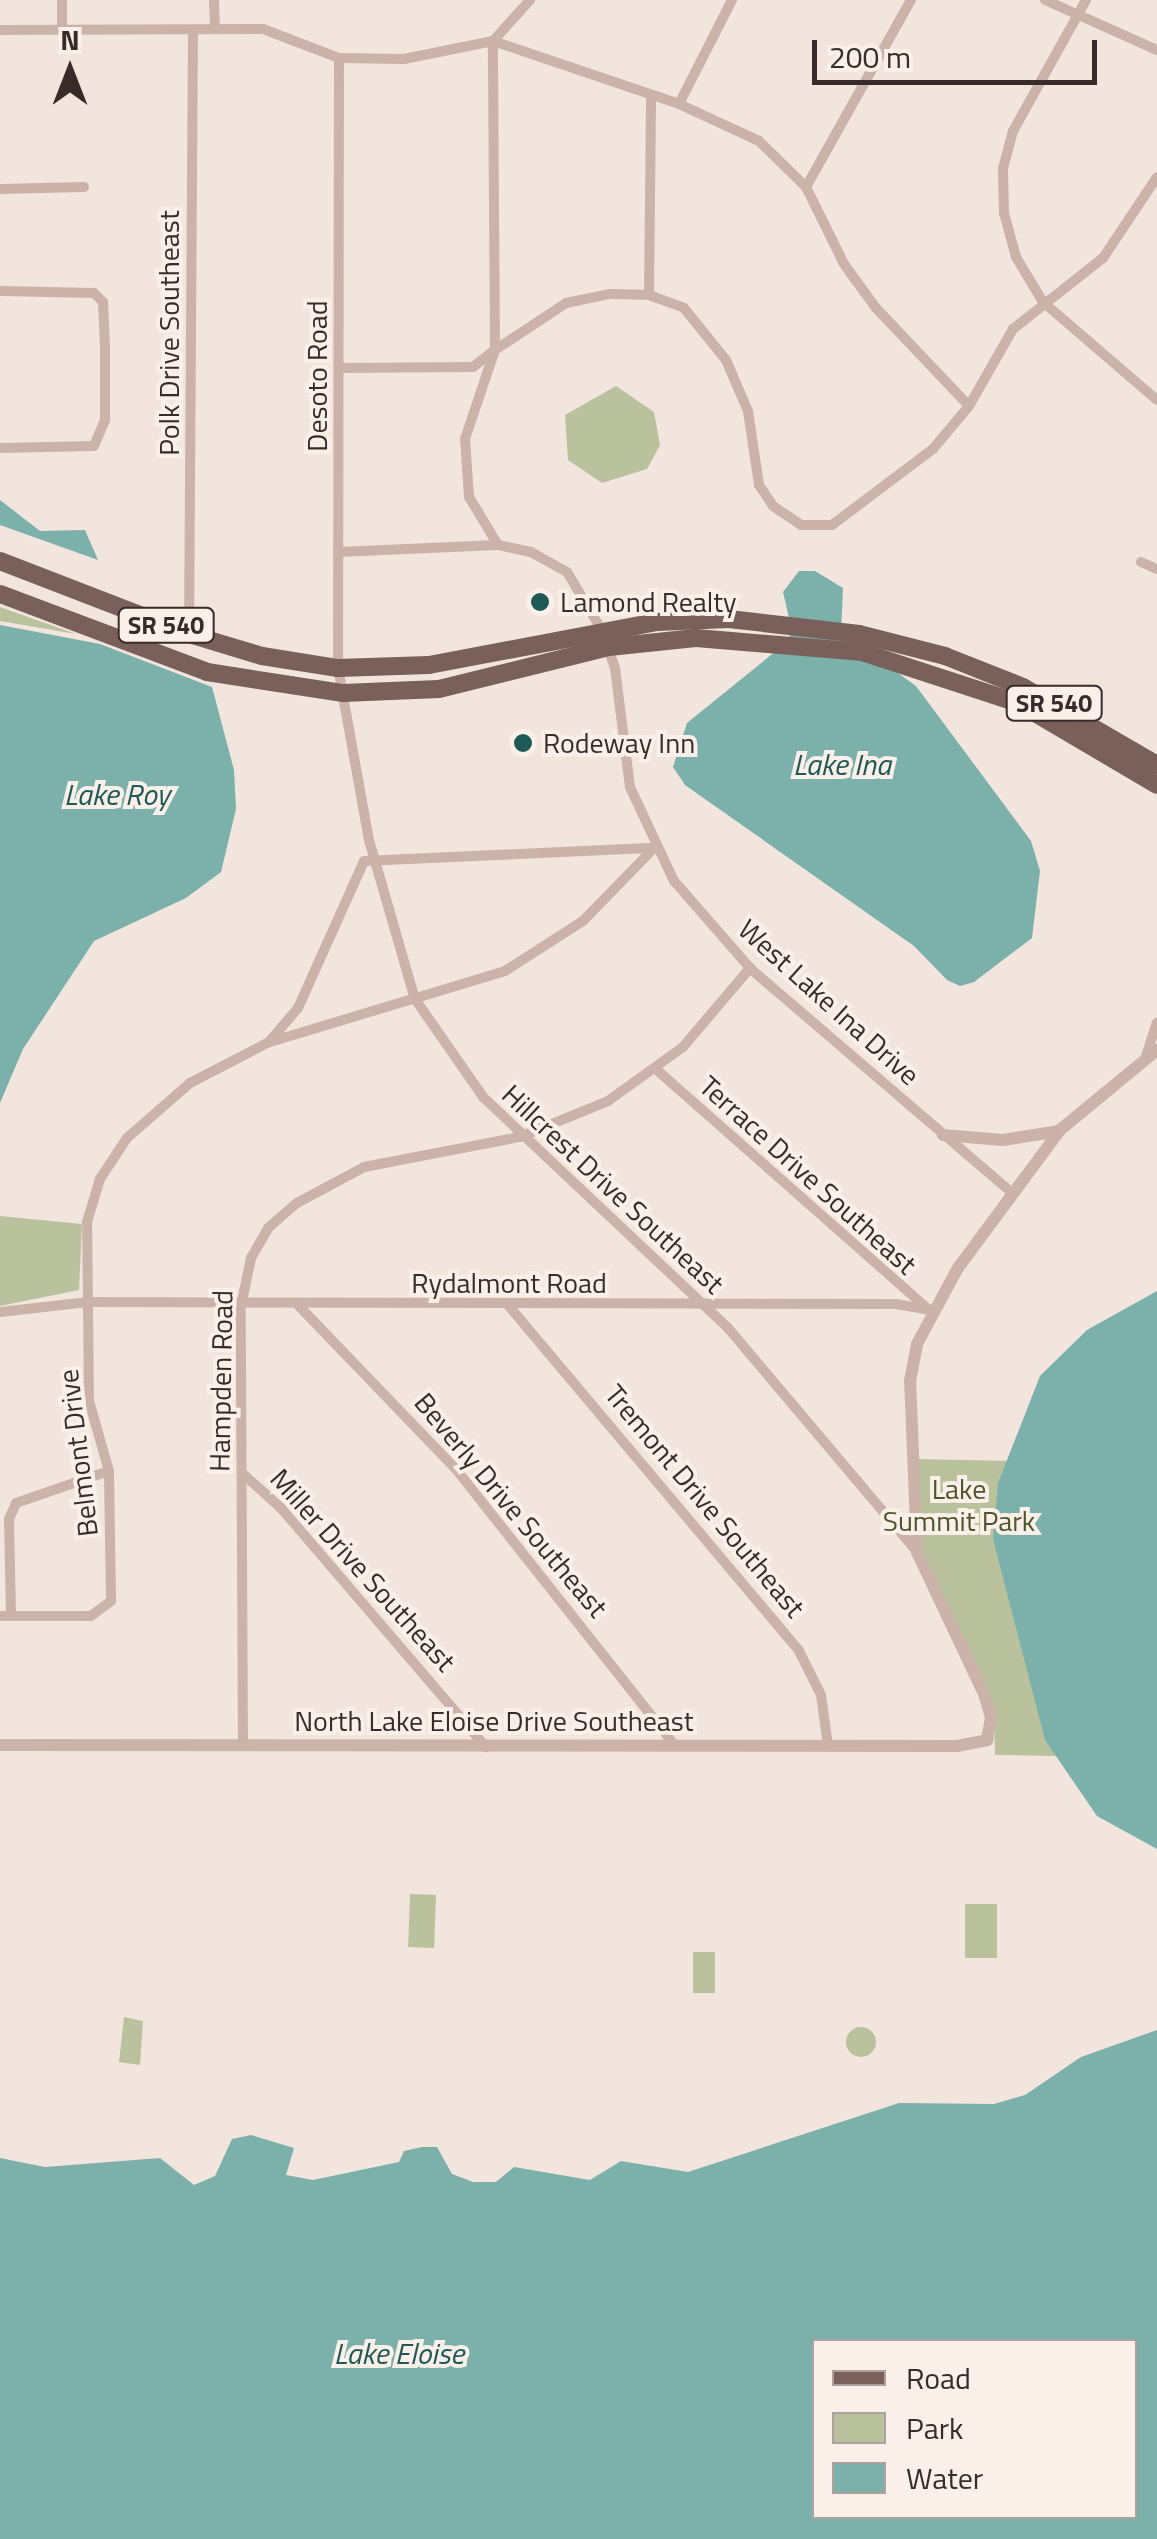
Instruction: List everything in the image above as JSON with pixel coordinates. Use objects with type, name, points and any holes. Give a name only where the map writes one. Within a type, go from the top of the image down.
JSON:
[{"type":"main road","name":"SR 540","points":[[0,561],[189,634],[262,656],[338,668],[445,663],[605,638],[729,628],[859,634],[1023,687],[1157,764]]},
{"type":"main road","name":"SR 540","points":[[0,594],[118,641],[244,681],[344,693],[439,689],[605,638]]},
{"type":"main road","points":[[118,641],[160,648],[179,646],[189,634]]},
{"type":"main road","name":"SR 540","points":[[943,664],[1076,732],[1157,785]]},
{"type":"street","points":[[62,0],[62,30]]},
{"type":"street","points":[[214,0],[215,26]]},
{"type":"street","points":[[498,545],[472,506],[464,470],[470,417],[496,350],[493,40],[530,0]]},
{"type":"street","points":[[679,104],[732,0]]},
{"type":"street","points":[[806,187],[912,0]]},
{"type":"street","points":[[1045,0],[1157,50]]},
{"type":"street","points":[[1086,0],[1019,117],[1003,168],[1010,242],[1043,302],[1157,400]]},
{"type":"street","points":[[0,30],[193,32],[215,26],[278,31],[339,58],[417,58],[493,40],[679,104],[759,141],[806,187],[853,279],[969,406]]},
{"type":"street","name":"Polk Drive Southeast","points":[[189,634],[193,32]]},
{"type":"street","name":"Desoto Road","points":[[339,58],[338,668],[344,693]]},
{"type":"street","points":[[649,295],[651,96]]},
{"type":"street","points":[[340,368],[473,367],[566,303],[610,294],[649,295],[684,308],[714,340],[748,411],[759,485],[790,520],[818,527],[844,520],[925,456],[969,406],[1013,329],[1103,258],[1157,178]]},
{"type":"street","points":[[0,189],[84,187]]},
{"type":"street","points":[[0,290],[94,293],[103,302],[105,420],[94,446],[0,448]]},
{"type":"street","points":[[338,552],[498,545],[531,552],[567,572],[605,638]]},
{"type":"street","points":[[1142,562],[1157,568]]},
{"type":"street","name":"West Lake Ina Drive","points":[[605,638],[626,773],[654,848],[750,968],[1012,1192]]},
{"type":"street","name":"Hillcrest Drive Southeast","points":[[344,693],[374,858],[415,1000],[446,1050],[520,1137],[703,1305],[836,1450],[916,1552]]},
{"type":"street","points":[[269,1042],[312,987],[351,882],[364,861],[654,848]]},
{"type":"street","points":[[269,1042],[505,971],[553,943],[654,848]]},
{"type":"street","name":"Hampden Road","points":[[242,1746],[241,1306],[251,1258],[268,1228],[320,1189],[386,1160],[520,1137],[601,1105],[658,1070],[750,968]]},
{"type":"street","points":[[916,1552],[910,1380],[930,1310],[1060,1130],[1152,1053],[1157,1023]]},
{"type":"street","name":"Belmont Drive","points":[[5,1615],[91,1616],[108,1608],[108,1472],[89,1401],[88,1216],[112,1158],[190,1083],[269,1042]]},
{"type":"street","name":"Terrace Drive Southeast","points":[[658,1070],[930,1310]]},
{"type":"street","points":[[943,1135],[1004,1140],[1060,1130]]},
{"type":"street","name":"Rydalmont Road","points":[[0,1312],[88,1302],[241,1306],[896,1304],[930,1310]]},
{"type":"street","name":"Beverly Drive Southeast","points":[[298,1305],[455,1468],[675,1746]]},
{"type":"street","name":"Tremont Drive Southeast","points":[[508,1305],[799,1652],[822,1694],[828,1746]]},
{"type":"street","points":[[5,1615],[10,1519],[16,1503],[108,1472]]},
{"type":"street","name":"Miller Drive Southeast","points":[[242,1472],[281,1508],[486,1746]]},
{"type":"street","name":"North Lake Eloise Drive Southeast","points":[[0,1746],[957,1746],[986,1740],[991,1717],[984,1694],[916,1552]]},
{"type":"green space","points":[[616,386],[654,412],[660,445],[647,469],[602,483],[568,460],[565,415]]},
{"type":"green space","points":[[0,607],[76,634],[0,621]]},
{"type":"green space","points":[[0,1216],[82,1224],[79,1290],[0,1306]]},
{"type":"green space","name":"Lake Summit Park","points":[[916,1459],[1013,1461],[1057,1756],[995,1755],[994,1716],[920,1546]]},
{"type":"green space","points":[[410,1894],[436,1895],[434,1948],[408,1947]]},
{"type":"green space","points":[[965,1904],[997,1904],[997,1958],[965,1958]]},
{"type":"green space","points":[[693,1952],[715,1952],[715,1993],[693,1993]]},
{"type":"green space","points":[[124,2017],[143,2021],[140,2065],[119,2062]]},
{"type":"green space","points":[[861,2027],[872,2031],[876,2042],[872,2053],[861,2057],[850,2053],[846,2042],[850,2031]]},
{"type":"water","points":[[0,500],[40,531],[85,530],[98,560],[0,525]]},
{"type":"water","name":"Lake Ina","points":[[799,571],[815,571],[843,588],[841,632],[916,686],[1031,841],[1040,871],[1032,938],[974,982],[960,986],[947,980],[914,946],[685,785],[673,767],[687,723],[787,642],[792,631],[783,592]]},
{"type":"water","name":"Lake Roy","points":[[0,625],[100,644],[212,687],[234,770],[236,809],[221,872],[186,898],[94,941],[23,1049],[0,1103]]},
{"type":"water","points":[[1157,1291],[1157,1849],[1097,1816],[1045,1740],[993,1539],[998,1483],[1040,1376],[1087,1330]]},
{"type":"water","name":"Lake Eloise","points":[[1157,2030],[1157,2539],[0,2539],[0,2158],[45,2167],[160,2158],[194,2185],[215,2176],[232,2139],[251,2135],[294,2148],[286,2175],[313,2180],[399,2162],[404,2151],[437,2147],[452,2174],[473,2182],[496,2182],[514,2167],[590,2180],[621,2161],[688,2172],[899,2103],[994,2104],[1025,2095],[1081,2057]]},
{"type":"place","name":"Lamond Realty","points":[[540,602]]},
{"type":"place","name":"Rodeway Inn","points":[[523,743]]}]
